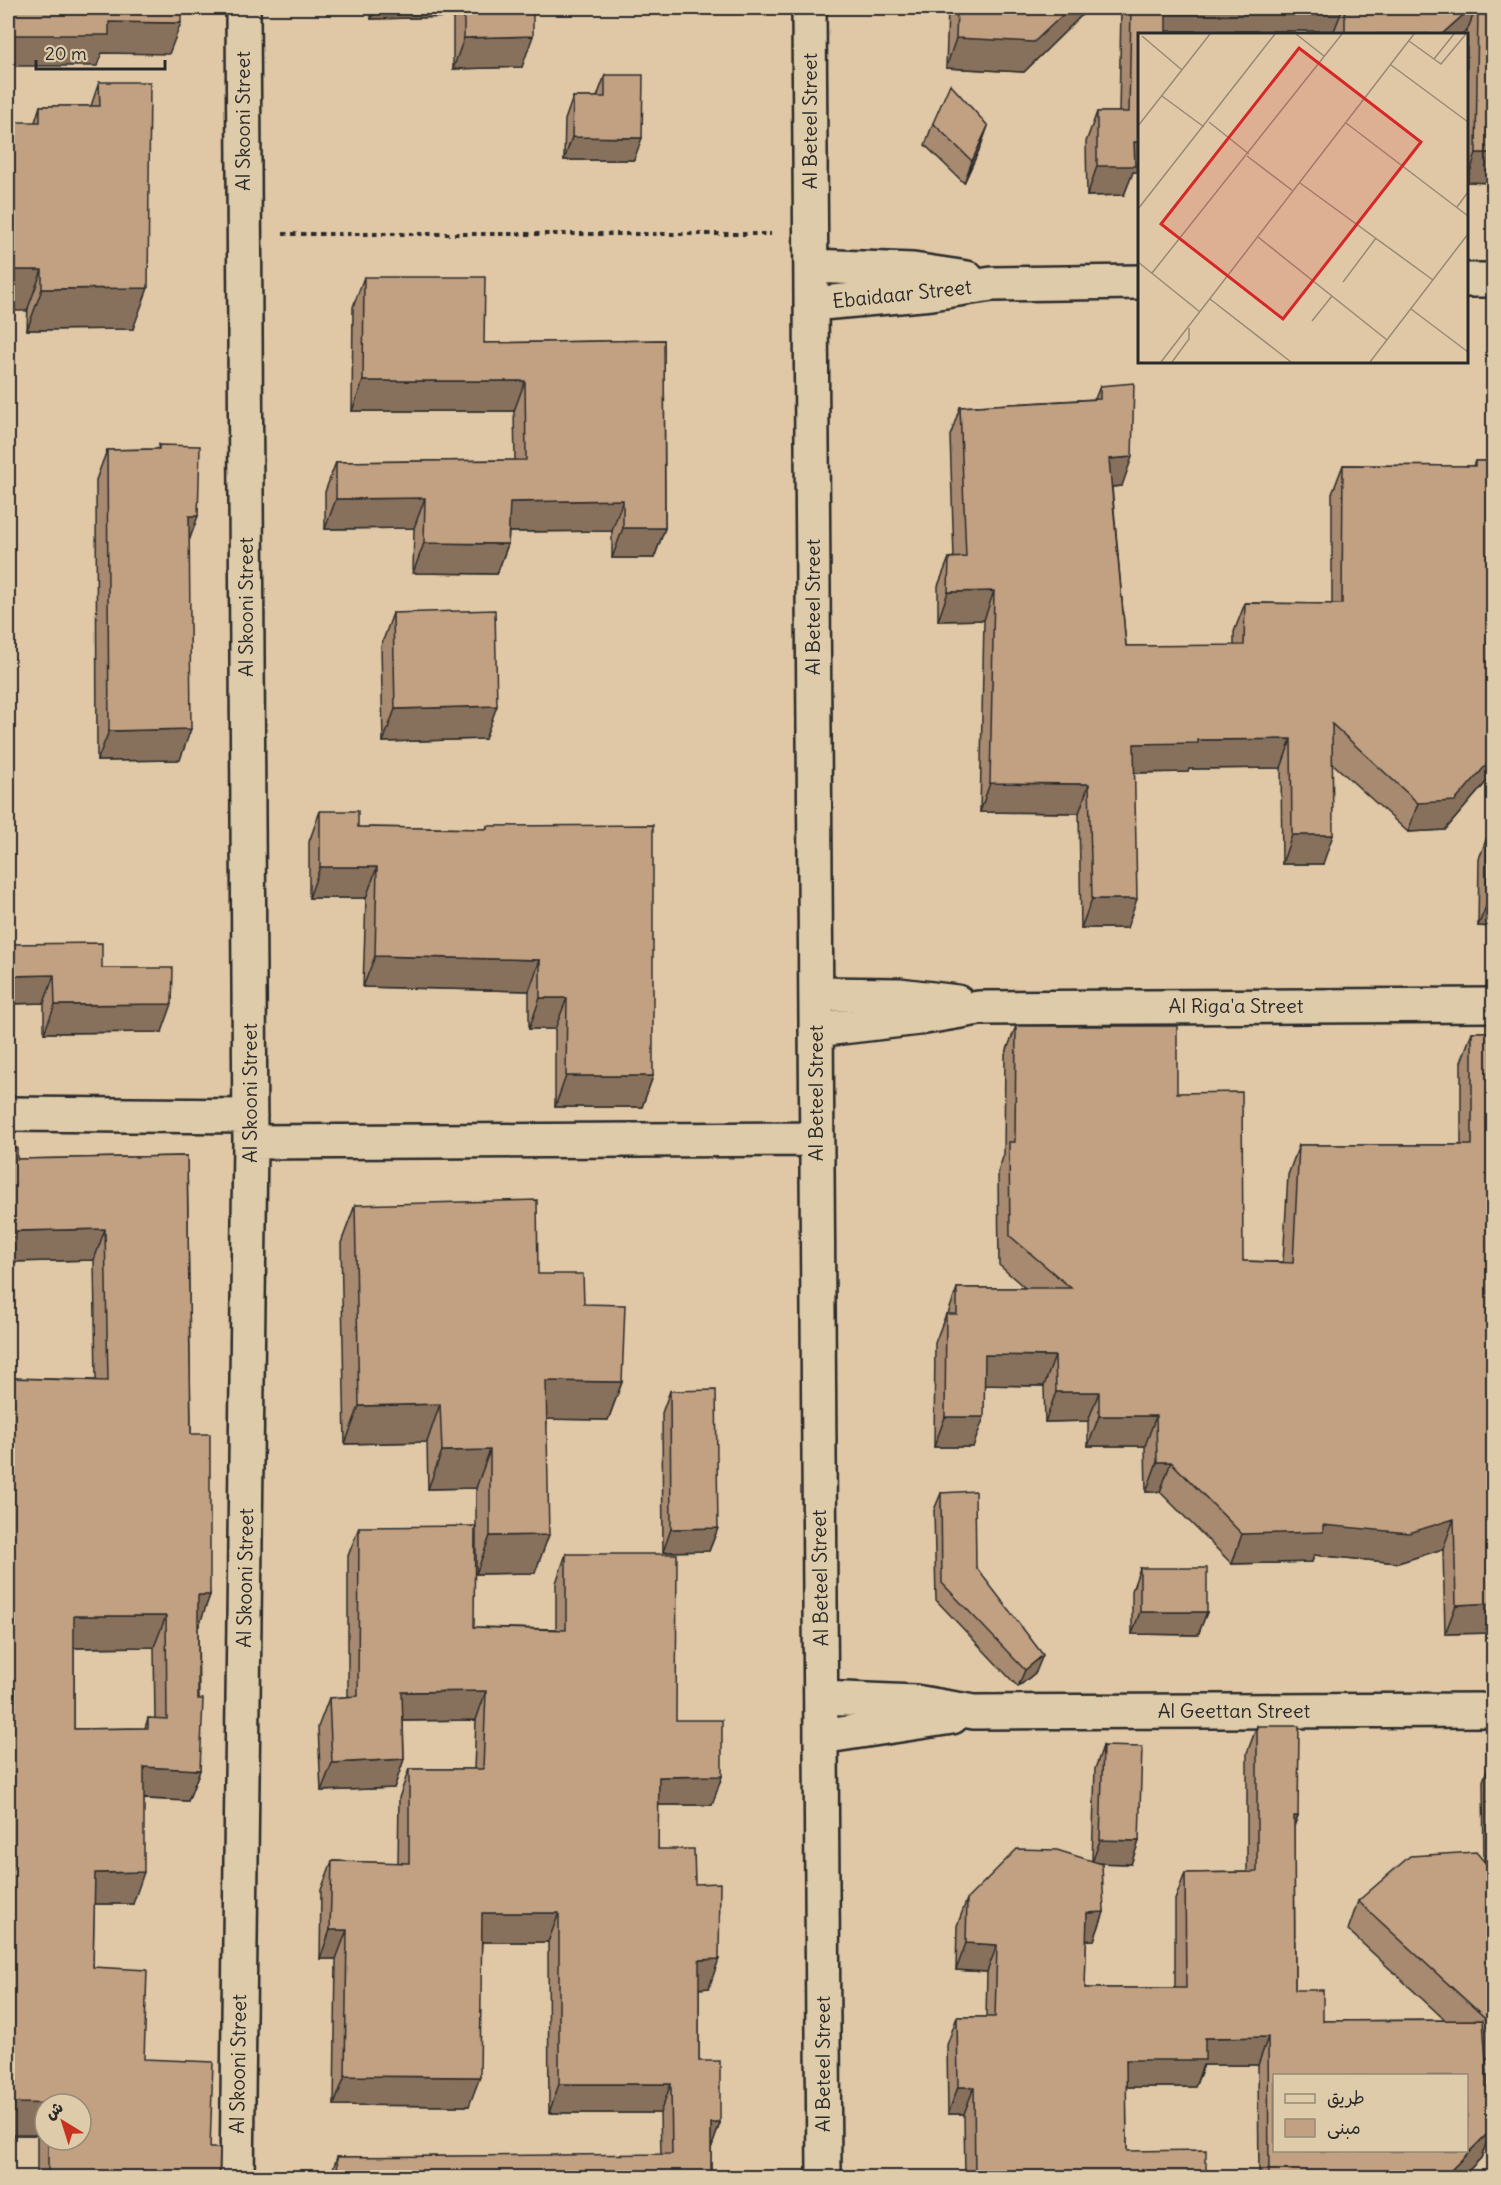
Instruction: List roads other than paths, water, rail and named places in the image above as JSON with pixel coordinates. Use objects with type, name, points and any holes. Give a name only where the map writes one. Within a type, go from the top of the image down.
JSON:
[{"type":"street","name":"Al Skooni Street","points":[[237,2178],[250,1129],[243,8]]},
{"type":"street","name":"Al Beteel Street","points":[[809,8],[824,2178]]},
{"type":"street","name":"Ebaidaar Street","points":[[811,266],[913,270],[953,275],[992,284]]},
{"type":"street","points":[[1468,280],[1494,280]]},
{"type":"street","name":"Ebaidaar Street","points":[[811,304],[952,291],[992,284],[1138,282]]},
{"type":"street","name":"Al Riga'a Street","points":[[816,994],[919,997],[979,1008]]},
{"type":"street","name":"Al Riga'a Street","points":[[816,1029],[919,1018],[979,1008],[1494,1005]]},
{"type":"street","points":[[8,1114],[250,1129],[816,1139]]},
{"type":"street","name":"Al Geettan Street","points":[[821,1698],[915,1702],[974,1712],[1494,1710]]},
{"type":"street","name":"Al Geettan Street","points":[[821,1737],[915,1724],[974,1712]]}]
